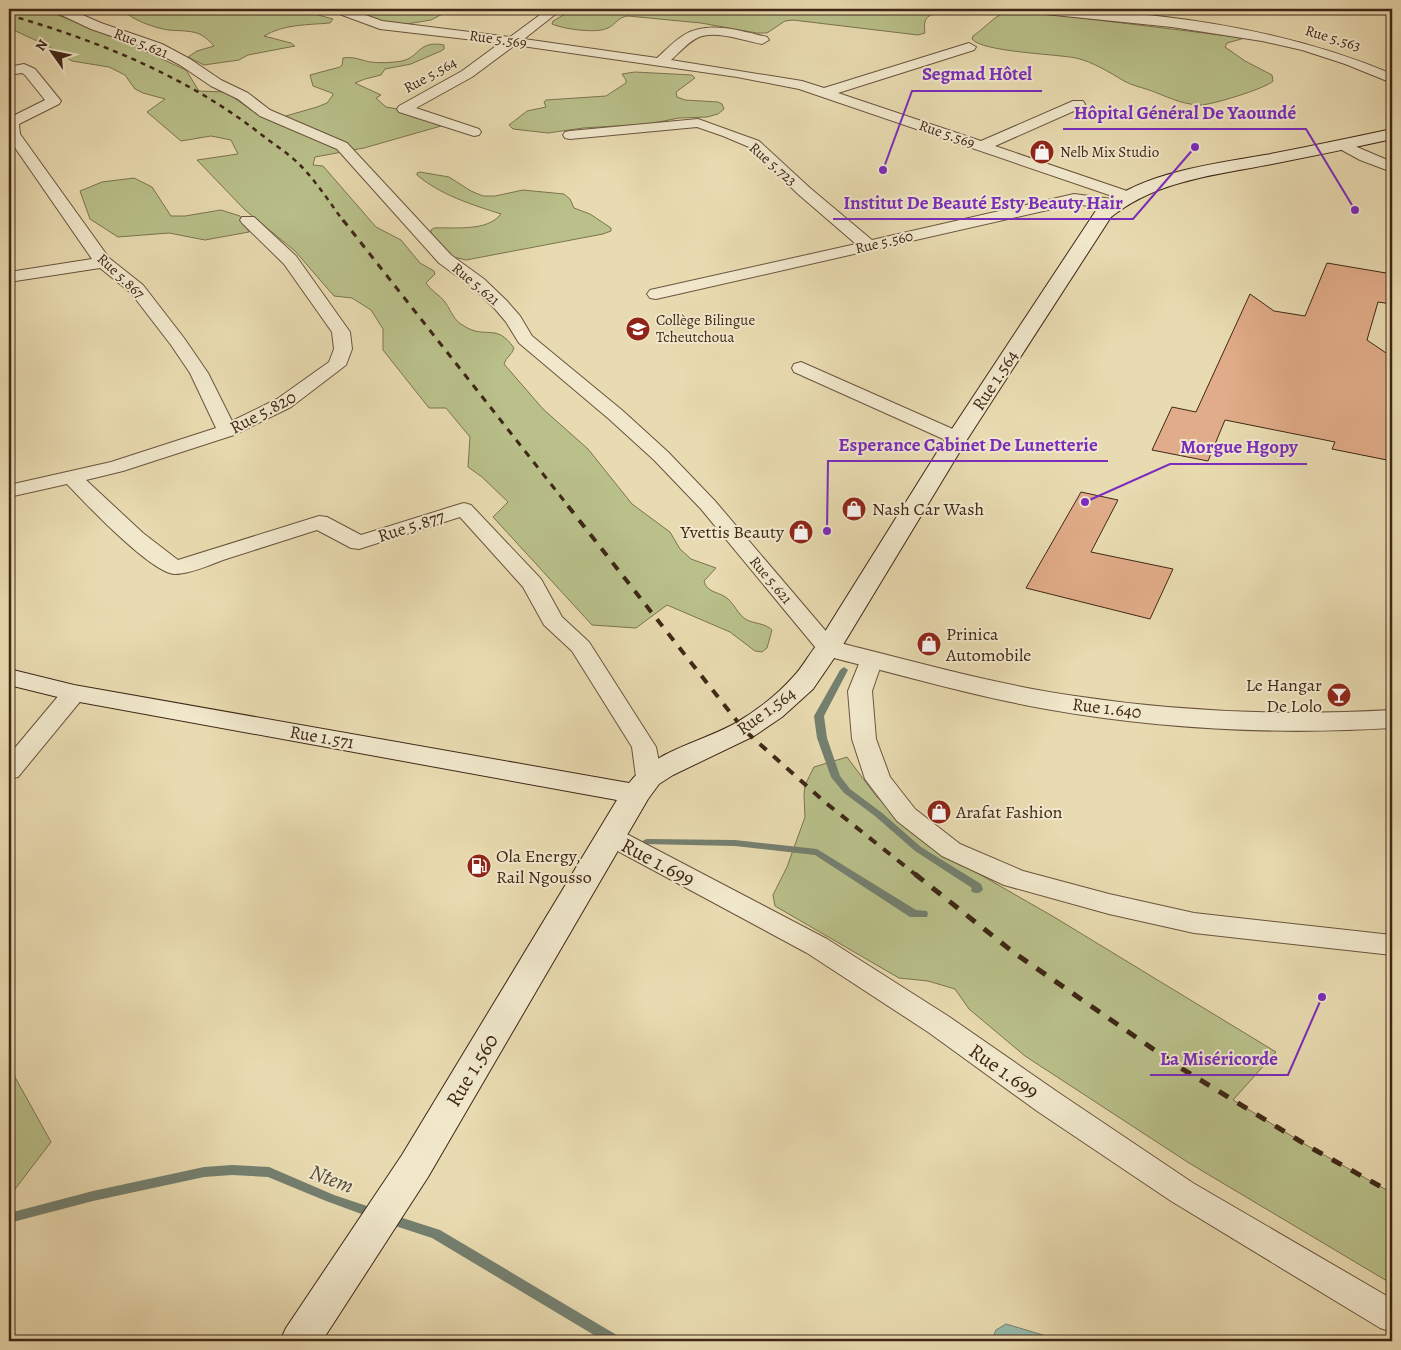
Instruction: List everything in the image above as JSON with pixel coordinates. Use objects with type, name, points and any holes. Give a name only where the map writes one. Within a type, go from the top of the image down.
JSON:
[{"type":"main road","points":[[1120,200],[1162,182],[1198,173],[1392,134]]},
{"type":"main road","name":"Rue 1.564","points":[[643,786],[663,768],[744,730],[772,711],[803,683],[828,648],[957,438],[1104,213],[1120,200]]},
{"type":"main road","name":"Rue 1.640","points":[[828,648],[1010,693],[1075,704],[1139,712],[1296,721],[1392,719]]},
{"type":"main road","name":"Rue 1.571","points":[[9,678],[74,693],[643,786]]},
{"type":"main road","name":"Rue 1.560","points":[[300,1341],[416,1166],[610,836],[643,786]]},
{"type":"street","name":"Rue 5.621","points":[[59,9],[96,26],[157,47],[185,62],[216,83],[243,96],[264,113],[273,115],[342,146],[445,259],[478,283],[501,305],[514,320],[525,339],[616,415],[661,456],[708,505],[828,648]]},
{"type":"street","name":"Rue 5.569","points":[[338,9],[380,25],[513,41],[774,79],[826,92],[982,146],[1120,200]]},
{"type":"street","name":"Rue 5.564","points":[[474,132],[404,108],[467,74],[556,9]]},
{"type":"street","name":"Rue 5.563","points":[[1035,9],[1226,29],[1299,44],[1360,63],[1392,79]]},
{"type":"street","points":[[1218,16],[1226,29]]},
{"type":"street","points":[[660,62],[687,38],[700,32],[719,32],[762,40]]},
{"type":"street","points":[[826,92],[969,47]]},
{"type":"street","points":[[9,70],[24,68],[30,72],[54,101],[10,123]]},
{"type":"street","name":"Rue 5.569","points":[[982,146],[1078,104]]},
{"type":"street","name":"Rue 5.867","points":[[10,123],[13,134],[103,262],[138,289],[156,311],[198,373],[227,431]]},
{"type":"street","name":"Rue 5.723","points":[[570,135],[698,123],[728,133],[754,144],[804,191],[869,246]]},
{"type":"street","points":[[1342,145],[1365,157],[1392,167]]},
{"type":"street","name":"Rue 5.560","points":[[656,294],[1074,199],[1120,200]]},
{"type":"street","name":"Rue 5.820","points":[[9,491],[73,478],[143,459],[227,431],[270,411],[321,379],[337,365],[344,349],[341,332],[290,260],[248,220]]},
{"type":"street","points":[[9,277],[103,262]]},
{"type":"street","points":[[802,368],[957,438]]},
{"type":"street","name":"Rue 5.877","points":[[73,478],[90,496],[140,540],[175,567],[319,522],[359,543],[464,509],[533,584],[552,620],[581,647],[644,747],[643,786]]},
{"type":"street","points":[[871,659],[860,691],[864,739],[878,779],[906,815],[952,850],[1014,878],[1109,904],[1194,923],[1392,945]]},
{"type":"street","points":[[9,771],[74,693]]},
{"type":"street","name":"Rue 1.699","points":[[610,836],[817,946],[938,1024],[1048,1102],[1182,1192],[1392,1316]]},
{"type":"green space","points":[[9,9],[42,9],[107,34],[186,70],[199,91],[226,92],[251,110],[279,118],[327,103],[333,95],[332,93],[313,86],[310,75],[340,67],[343,58],[370,62],[398,62],[408,59],[429,45],[444,45],[444,49],[441,51],[411,64],[385,69],[381,75],[355,83],[381,95],[376,98],[386,107],[403,110],[442,124],[441,126],[364,148],[315,157],[313,165],[323,166],[376,227],[401,240],[420,263],[434,271],[435,274],[426,283],[443,300],[457,321],[472,330],[496,333],[508,340],[514,348],[504,364],[543,409],[588,449],[632,504],[670,532],[680,549],[691,559],[716,568],[704,581],[705,585],[728,599],[744,618],[772,630],[767,648],[762,652],[755,651],[730,632],[667,605],[636,628],[592,625],[493,517],[508,502],[482,477],[468,467],[470,437],[446,408],[429,408],[383,350],[383,329],[371,310],[352,298],[334,296],[295,251],[245,210],[197,160],[238,154],[231,140],[211,136],[181,141],[147,112],[165,99],[135,89],[125,75],[109,67],[72,61],[46,45],[9,28]]},
{"type":"green space","points":[[123,9],[308,9],[311,13],[333,19],[330,23],[288,27],[264,36],[291,43],[295,46],[248,55],[239,60],[204,65],[188,57],[197,51],[214,46],[200,34],[168,30],[150,25],[131,17]]},
{"type":"green space","points":[[348,9],[452,9],[431,20],[401,25],[370,20]]},
{"type":"green space","points":[[574,9],[945,9],[929,16],[925,22],[925,33],[918,35],[793,20],[785,21],[767,33],[701,23],[628,16],[608,28],[596,31],[572,29],[552,24],[553,21]]},
{"type":"green space","points":[[1016,10],[1245,38],[1227,43],[1225,47],[1245,61],[1272,75],[1273,81],[1250,92],[1225,100],[1199,105],[1179,101],[1130,84],[1089,62],[1076,58],[1004,50],[990,47],[972,39],[973,36],[998,16]]},
{"type":"green space","points":[[635,72],[692,75],[695,78],[676,92],[677,97],[685,100],[718,102],[722,104],[724,109],[718,114],[707,117],[679,118],[648,124],[583,128],[548,133],[513,129],[509,125],[527,111],[546,107],[544,102],[546,100],[606,96],[626,83],[622,74]]},
{"type":"green space","points":[[420,172],[449,177],[483,196],[495,196],[523,190],[564,194],[570,199],[574,208],[590,214],[611,228],[611,231],[466,260],[449,256],[431,233],[431,230],[434,228],[461,228],[488,224],[501,214],[446,194],[417,175]]},
{"type":"green space","points":[[134,178],[152,187],[171,216],[185,216],[221,210],[240,216],[249,232],[205,240],[169,233],[118,237],[90,219],[80,191],[102,182]]},
{"type":"green space","points":[[847,757],[876,796],[932,847],[1054,917],[1276,1052],[1233,1100],[1308,1146],[1392,1193],[1392,1284],[1189,1163],[1025,1056],[969,1009],[955,989],[928,981],[899,978],[775,906],[773,895],[787,867],[805,817],[805,785],[814,767]]},
{"type":"green space","points":[[9,1070],[11,1070],[51,1142],[9,1197]]},
{"type":"shaded area","points":[[1006,1324],[1063,1341],[991,1341],[996,1330]]},
{"type":"building","points":[[1327,263],[1392,274],[1392,304],[1378,302],[1367,340],[1392,357],[1392,461],[1332,449],[1335,442],[1225,420],[1208,461],[1152,450],[1172,407],[1196,412],[1250,294],[1274,311],[1305,316]]},
{"type":"building","points":[[1081,492],[1118,500],[1091,552],[1173,569],[1150,619],[1026,588]]},
{"type":"waterway","points":[[844,670],[819,716],[822,738],[836,777],[847,791],[878,814],[918,849],[977,886],[978,889],[976,890]]},
{"type":"waterway","points":[[647,842],[735,843],[817,852],[914,914],[923,914]]},
{"type":"waterway","name":"Ntem","points":[[9,1218],[93,1196],[204,1172],[232,1170],[269,1172],[330,1198],[375,1214]]},
{"type":"waterway","name":"Ntem","points":[[387,1218],[436,1234],[615,1341]]},
{"type":"railway","points":[[9,15],[78,37],[111,50],[144,64],[208,98],[238,117],[296,161],[306,171],[344,222]]},
{"type":"railway","points":[[343,220],[569,507]]},
{"type":"railway","points":[[568,506],[744,730],[826,803],[916,875]]},
{"type":"railway","points":[[915,874],[1013,952],[1179,1067],[1308,1146],[1392,1193]]},
{"type":"place","name":"Institut De Beauté Esty Beauty Hair","points":[[1195,147]]},
{"type":"place","name":"Nelb Mix Studio","points":[[1042,152]]},
{"type":"place","name":"Segmad Hôtel","points":[[883,170]]},
{"type":"place","name":"Hôpital Général De Yaoundé","points":[[1355,210]]},
{"type":"place","name":"Collège Bilingue Tcheutchoua","points":[[638,329]]},
{"type":"place","name":"Morgue Hgopy","points":[[1085,502]]},
{"type":"place","name":"Nash Car Wash","points":[[854,509]]},
{"type":"place","name":"Esperance Cabinet De Lunetterie","points":[[827,531]]},
{"type":"place","name":"Yvettis Beauty","points":[[801,532]]},
{"type":"place","name":"Prinica Automobile","points":[[929,644]]},
{"type":"place","name":"Le Hangar De Lolo","points":[[1339,695]]},
{"type":"place","name":"Arafat Fashion","points":[[939,812]]},
{"type":"place","name":"Ola Energy, Rail Ngousso","points":[[479,866]]},
{"type":"place","name":"La Miséricorde","points":[[1322,997]]}]
